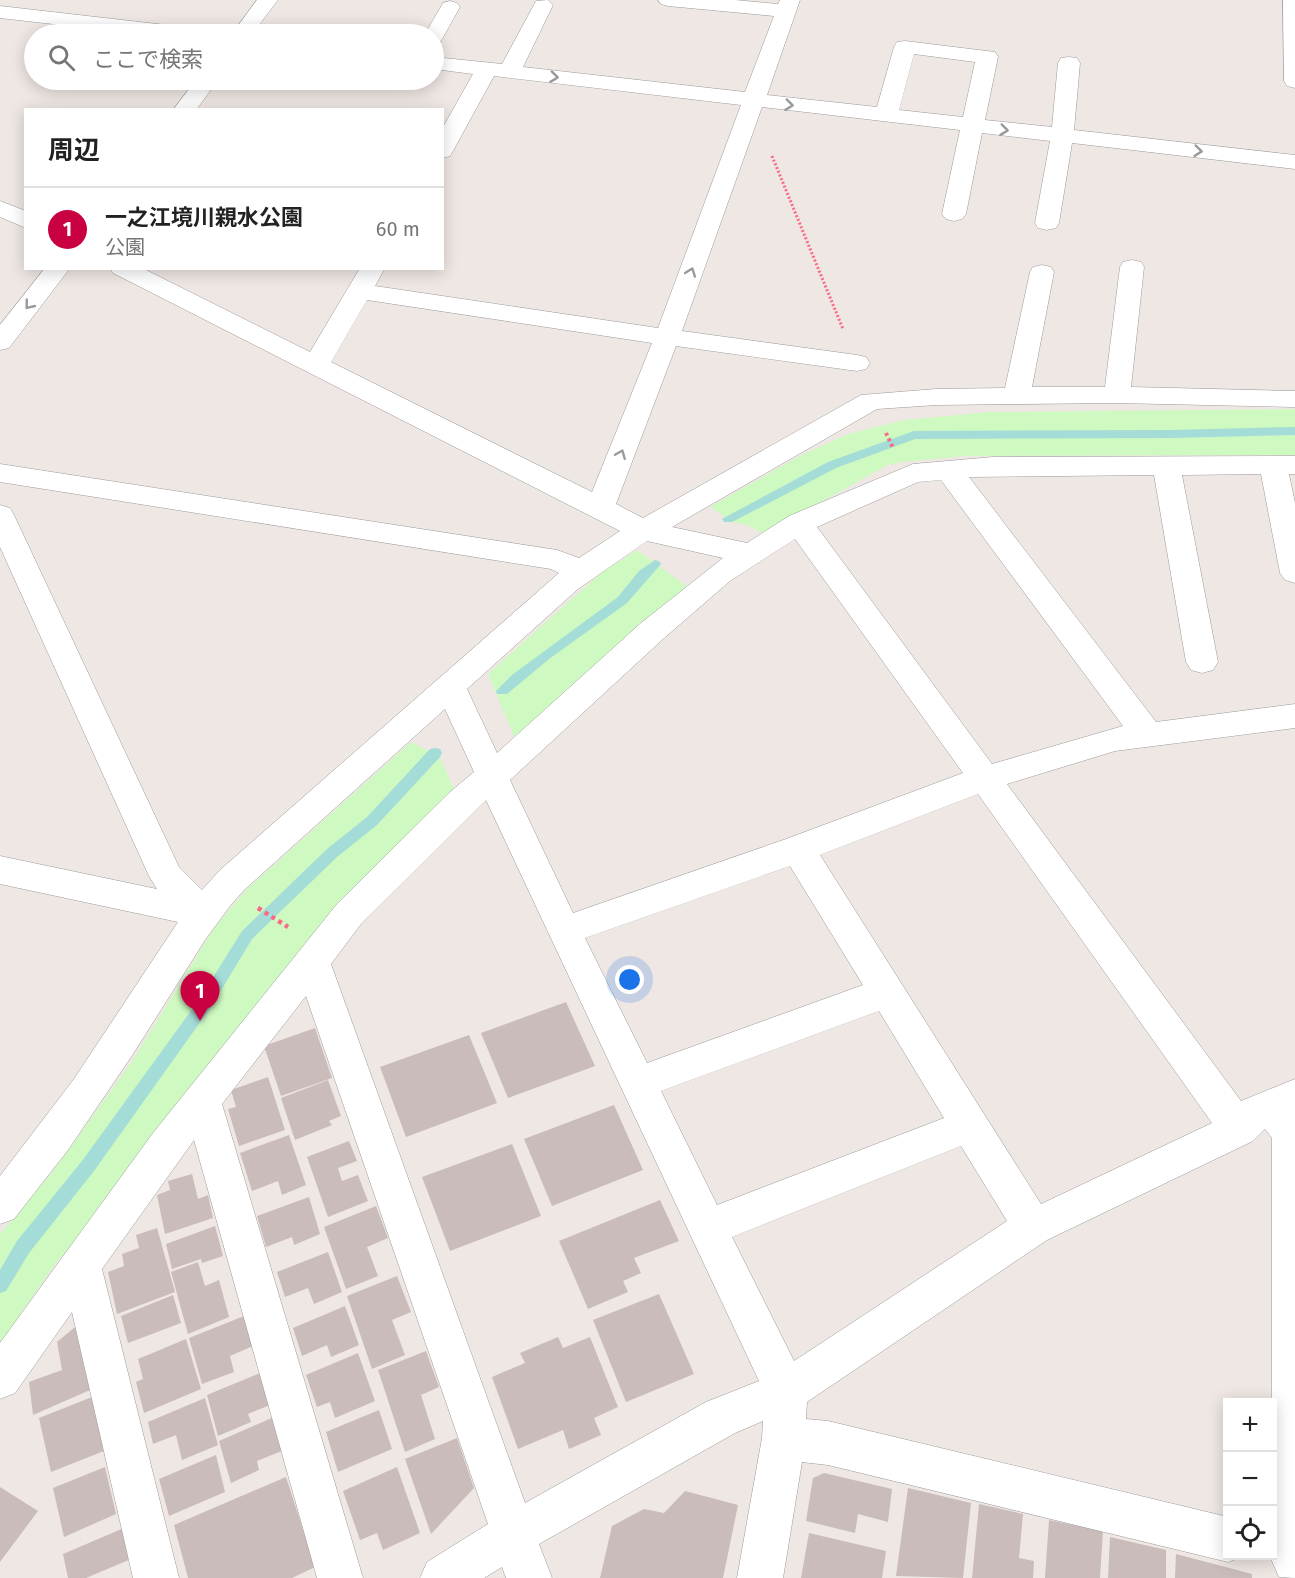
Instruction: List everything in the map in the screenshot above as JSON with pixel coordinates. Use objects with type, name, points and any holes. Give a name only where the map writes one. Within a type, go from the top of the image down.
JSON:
[{"type":"street","points":[[250,24],[268,0]]},
{"type":"street","points":[[600,508],[667,338],[788,6],[668,0]]},
{"type":"street","points":[[1293,0],[1295,81]]},
{"type":"street","points":[[444,148],[543,5]]},
{"type":"street","points":[[441,24],[450,7]]},
{"type":"street","points":[[0,12],[105,24]]},
{"type":"street","points":[[886,116],[905,47],[987,57],[954,214]]},
{"type":"street","points":[[1047,223],[1062,136],[1069,63]]},
{"type":"street","points":[[444,64],[1295,162]]},
{"type":"street","points":[[186,108],[199,90]]},
{"type":"street","points":[[0,208],[24,219]]},
{"type":"street","points":[[1117,395],[1132,267]]},
{"type":"street","points":[[0,342],[56,270]]},
{"type":"street","points":[[126,270],[643,530],[751,554]]},
{"type":"street","points":[[316,365],[372,270]]},
{"type":"street","points":[[1017,396],[1042,272]]},
{"type":"street","points":[[359,291],[667,338],[857,363]]},
{"type":"street","points":[[0,1206],[36,1164],[114,1053],[202,913],[231,880],[567,582],[643,530],[877,412],[1017,396],[1117,395],[1295,399]]},
{"type":"street","points":[[0,1378],[201,1101],[302,945],[349,914],[462,801],[527,747],[661,624],[720,574],[799,524],[913,473],[993,466],[1284,465],[1295,573]]},
{"type":"street","points":[[1166,466],[1202,662]]},
{"type":"street","points":[[949,470],[1148,735]]},
{"type":"street","points":[[0,473],[557,560],[581,571]]},
{"type":"street","points":[[0,515],[166,876],[202,913]]},
{"type":"street","points":[[799,524],[983,779],[1291,1134],[1295,1558],[1277,1553]]},
{"type":"street","points":[[450,686],[564,931],[786,1391],[784,1438],[760,1578]]},
{"type":"street","points":[[564,931],[798,849],[983,779],[1115,739],[1295,716]]},
{"type":"street","points":[[798,849],[1033,1227]]},
{"type":"street","points":[[0,870],[202,913]]},
{"type":"street","points":[[302,945],[530,1578]]},
{"type":"street","points":[[637,1083],[887,992]]},
{"type":"street","points":[[201,1101],[340,1578]]},
{"type":"street","points":[[443,1578],[513,1534],[721,1417],[786,1391],[1033,1227],[1268,1110]]},
{"type":"street","points":[[707,1228],[970,1125]]},
{"type":"street","points":[[81,1264],[156,1578]]},
{"type":"street","points":[[784,1438],[828,1443],[1223,1539]]},
{"type":"path","points":[[753,101],[767,144],[857,363]]},
{"type":"path","points":[[877,412],[894,451]]},
{"type":"path","points":[[255,906],[302,945]]},
{"type":"green space","points":[[1295,409],[1295,455],[964,456],[902,462],[888,465],[764,534],[747,525],[732,522],[710,507],[798,457],[848,434],[904,420],[990,412]]},
{"type":"green space","points":[[637,550],[688,587],[515,739],[488,674],[601,573]]},
{"type":"green space","points":[[411,742],[440,757],[455,792],[66,1257],[61,1256],[21,1313],[23,1316],[0,1353],[0,1234],[54,1170],[133,1060],[214,928],[248,888]]},
{"type":"building","points":[[566,1002],[595,1066],[508,1098],[481,1033]]},
{"type":"building","points":[[315,1028],[332,1078],[281,1096],[264,1046]]},
{"type":"building","points":[[469,1035],[497,1103],[406,1137],[380,1067]]},
{"type":"building","points":[[268,1077],[285,1130],[239,1146],[228,1109],[236,1107],[231,1090]]},
{"type":"building","points":[[328,1080],[341,1116],[329,1121],[332,1125],[295,1140],[281,1098]]},
{"type":"building","points":[[614,1105],[643,1170],[552,1206],[524,1139]]},
{"type":"building","points":[[289,1135],[306,1185],[282,1195],[278,1181],[252,1191],[240,1153]]},
{"type":"building","points":[[349,1141],[357,1161],[338,1168],[342,1181],[358,1175],[368,1201],[328,1217],[307,1157]]},
{"type":"building","points":[[512,1144],[541,1216],[450,1251],[422,1177]]},
{"type":"building","points":[[192,1174],[198,1199],[208,1195],[213,1218],[165,1234],[157,1195],[170,1190],[168,1181]]},
{"type":"building","points":[[309,1197],[320,1234],[294,1245],[292,1237],[266,1247],[257,1216]]},
{"type":"building","points":[[660,1200],[679,1241],[634,1258],[641,1273],[623,1281],[628,1292],[588,1309],[559,1241]]},
{"type":"building","points":[[376,1206],[388,1238],[367,1247],[378,1276],[346,1289],[324,1227]]},
{"type":"building","points":[[215,1226],[223,1256],[202,1263],[201,1259],[172,1269],[166,1244]]},
{"type":"building","points":[[157,1228],[175,1292],[117,1314],[108,1272],[124,1266],[122,1254],[139,1248],[136,1235]]},
{"type":"building","points":[[328,1252],[342,1292],[314,1304],[308,1288],[285,1297],[277,1272]]},
{"type":"building","points":[[198,1262],[205,1286],[219,1280],[229,1317],[188,1334],[171,1272]]},
{"type":"building","points":[[397,1276],[411,1312],[392,1320],[405,1355],[372,1369],[347,1296]]},
{"type":"building","points":[[659,1294],[694,1374],[626,1402],[593,1320]]},
{"type":"building","points":[[173,1295],[181,1323],[128,1343],[121,1316]]},
{"type":"building","points":[[345,1306],[359,1345],[331,1357],[327,1345],[302,1356],[293,1328]]},
{"type":"building","points":[[244,1316],[253,1346],[230,1356],[234,1372],[202,1384],[189,1338]]},
{"type":"building","points":[[75,1327],[90,1390],[33,1415],[29,1382],[62,1370],[57,1342]]},
{"type":"building","points":[[558,1337],[563,1348],[590,1337],[618,1407],[594,1418],[601,1435],[569,1449],[563,1430],[518,1449],[492,1377],[525,1363],[520,1353]]},
{"type":"building","points":[[186,1339],[201,1389],[144,1413],[136,1382],[143,1379],[138,1359]]},
{"type":"building","points":[[426,1351],[439,1387],[421,1395],[435,1439],[405,1452],[378,1370]]},
{"type":"building","points":[[358,1353],[375,1401],[335,1418],[330,1402],[317,1407],[306,1375]]},
{"type":"building","points":[[260,1373],[270,1405],[248,1414],[251,1422],[218,1436],[207,1395]]},
{"type":"building","points":[[92,1397],[104,1451],[51,1472],[39,1418]]},
{"type":"building","points":[[205,1398],[218,1445],[182,1460],[176,1435],[153,1444],[148,1422]]},
{"type":"building","points":[[379,1410],[392,1449],[338,1472],[326,1432]]},
{"type":"building","points":[[274,1417],[284,1450],[257,1461],[259,1470],[231,1483],[219,1441]]},
{"type":"building","points":[[457,1438],[474,1488],[431,1534],[405,1459]]},
{"type":"building","points":[[216,1455],[225,1492],[169,1516],[159,1479]]},
{"type":"building","points":[[105,1467],[116,1514],[64,1537],[53,1488]]},
{"type":"building","points":[[397,1467],[420,1533],[383,1550],[377,1533],[360,1540],[343,1491]]},
{"type":"building","points":[[824,1473],[892,1489],[888,1522],[858,1514],[855,1533],[806,1521],[813,1478]]},
{"type":"building","points":[[286,1477],[315,1567],[292,1578],[188,1578],[174,1525]]},
{"type":"building","points":[[0,1487],[38,1511],[0,1562]]},
{"type":"building","points":[[908,1488],[971,1503],[963,1578],[896,1576]]},
{"type":"building","points":[[685,1491],[738,1505],[723,1578],[600,1578],[612,1526],[644,1509],[664,1513]]},
{"type":"building","points":[[979,1504],[1023,1514],[1019,1558],[1034,1561],[1033,1578],[972,1578]]},
{"type":"building","points":[[1049,1520],[1103,1531],[1100,1578],[1045,1578]]},
{"type":"building","points":[[124,1528],[131,1559],[86,1578],[68,1578],[63,1554]]},
{"type":"building","points":[[809,1533],[886,1551],[882,1578],[801,1578]]},
{"type":"building","points":[[1110,1537],[1166,1550],[1166,1578],[1108,1578]]},
{"type":"building","points":[[1176,1554],[1252,1574],[1252,1578],[1175,1578]]},
{"type":"waterway","points":[[728,519],[832,465],[914,435],[1295,431]]},
{"type":"waterway","points":[[502,691],[544,656],[622,600],[643,574],[655,564]]},
{"type":"waterway","points":[[0,1285],[23,1247],[88,1166],[206,1002],[247,935],[332,853],[372,821],[435,753]]},
{"type":"place","name":"一之江境川親水公園","points":[[200,1021]]}]
